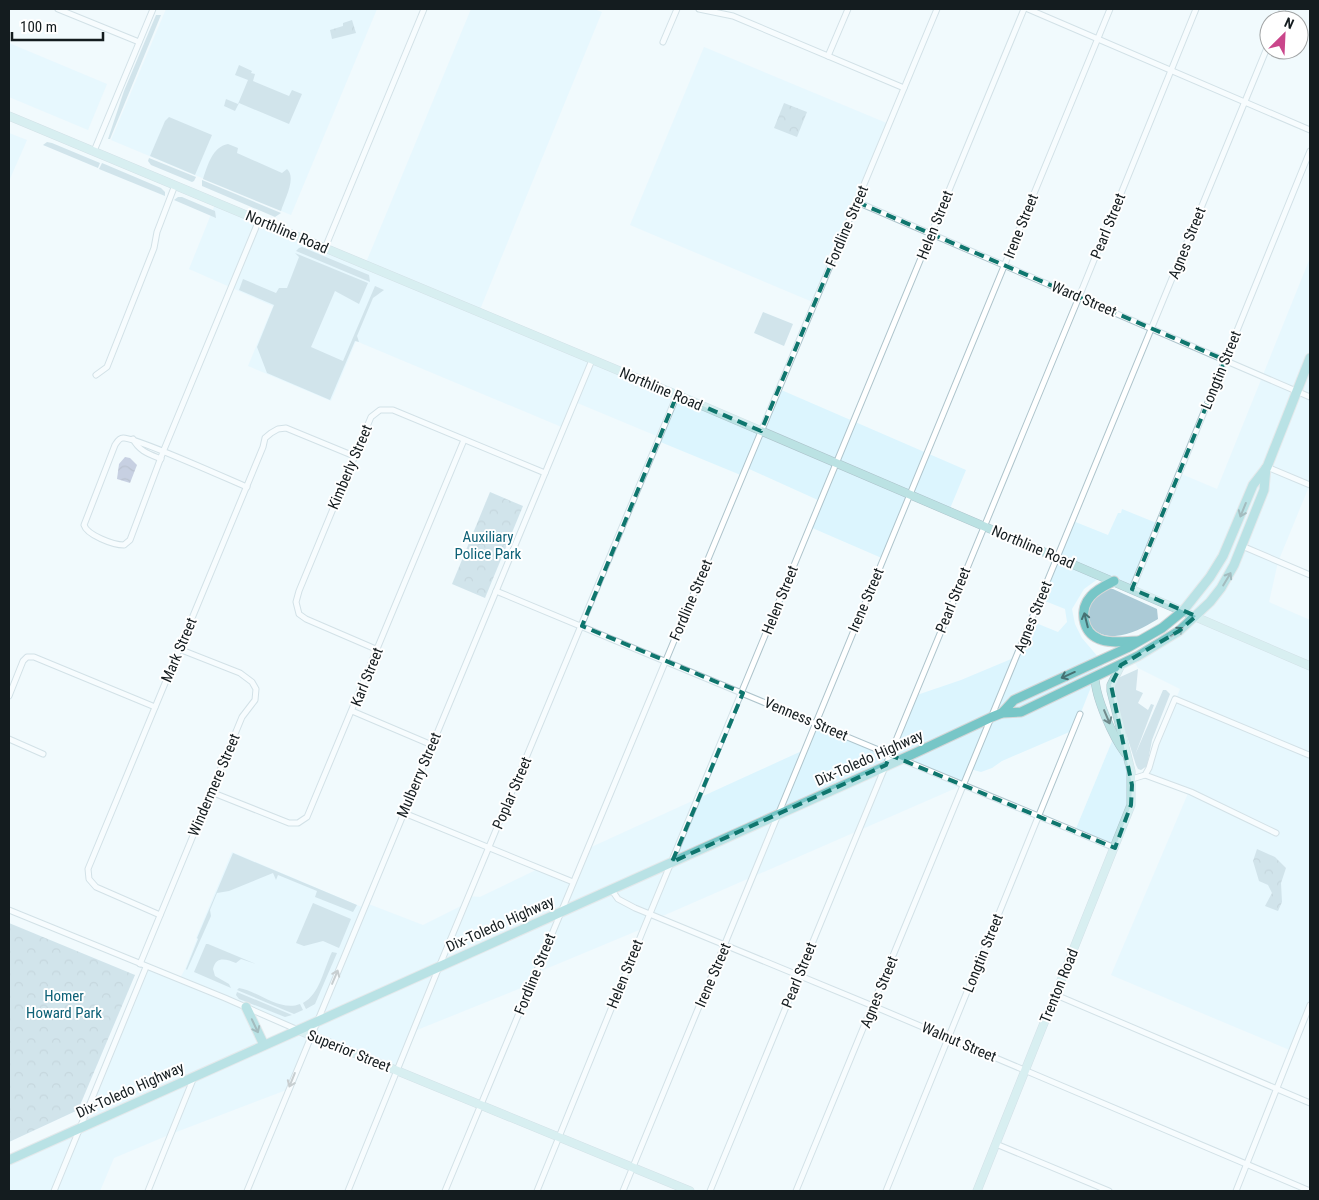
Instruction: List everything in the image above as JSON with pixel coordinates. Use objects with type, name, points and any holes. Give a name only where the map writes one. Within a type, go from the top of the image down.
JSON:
[{"type":"main road","name":"Northline Road","points":[[9,116],[677,395],[1310,666]]},
{"type":"main road","name":"Dix-Toledo Highway","points":[[9,1160],[992,717],[1002,713],[1021,712],[1121,665],[1172,636],[1210,602],[1221,588],[1234,565],[1264,490],[1267,468],[1310,358]]},
{"type":"main road","name":"Dix-Toledo Highway","points":[[1002,713],[1014,700],[1141,641],[1162,628],[1183,611],[1210,577],[1223,556],[1253,485],[1267,468]]},
{"type":"main road","points":[[1114,581],[1099,588],[1087,600],[1083,615],[1086,626],[1093,635],[1101,640],[1112,642],[1141,641]]},
{"type":"main road","points":[[1095,677],[1104,664],[1127,648]]},
{"type":"main road","name":"Trenton Road","points":[[977,1191],[1131,805],[1132,779],[1125,743],[1111,691],[1111,685],[1121,665]]},
{"type":"main road","name":"Trenton Road","points":[[1095,677],[1095,688],[1101,703],[1120,747],[1126,754]]},
{"type":"main road","points":[[246,1007],[264,1046]]},
{"type":"main road","name":"Superior Street","points":[[298,1030],[690,1191]]},
{"type":"street","points":[[58,9],[139,42]]},
{"type":"street","points":[[94,152],[153,9]]},
{"type":"street","points":[[325,248],[424,9]]},
{"type":"street","points":[[663,42],[677,9]]},
{"type":"street","points":[[699,9],[733,16],[904,88]]},
{"type":"street","points":[[828,56],[848,9]]},
{"type":"street","name":"Fordline Street","points":[[445,1191],[937,9]]},
{"type":"street","points":[[1026,9],[1310,130]]},
{"type":"street","name":"Helen Street","points":[[537,1191],[836,463],[1026,9]]},
{"type":"street","name":"Irene Street","points":[[623,1191],[1110,9]]},
{"type":"street","name":"Pearl Street","points":[[710,1191],[1079,298],[1196,9]]},
{"type":"street","name":"Agnes Street","points":[[796,1191],[1262,60]]},
{"type":"street","name":"Longtin Street","points":[[1132,589],[1310,151]]},
{"type":"street","points":[[96,376],[107,367],[154,248],[157,232],[175,185]]},
{"type":"street","name":"Ward Street","points":[[857,202],[1310,397]]},
{"type":"street","points":[[247,487],[163,452],[133,440],[124,438],[117,442],[85,519],[84,528],[90,534],[118,545],[127,543],[138,520],[163,452],[259,220]]},
{"type":"street","name":"Mulberry Street","points":[[247,1191],[592,360]]},
{"type":"street","name":"Poplar Street","points":[[348,1191],[439,966],[677,395]]},
{"type":"street","name":"Kimberly Street","points":[[378,650],[306,620],[299,614],[296,602],[371,417],[376,412],[384,409],[392,410],[545,473]]},
{"type":"street","name":"Mark Street","points":[[160,915],[96,888],[90,879],[88,869],[266,438],[271,432],[278,429],[292,430],[354,456]]},
{"type":"street","points":[[133,440],[136,446],[144,453],[161,459]]},
{"type":"street","name":"Karl Street","points":[[211,792],[289,823],[301,822],[309,814],[464,440]]},
{"type":"street","points":[[1267,468],[1310,486]]},
{"type":"street","points":[[1242,546],[1310,575]]},
{"type":"street","name":"Venness Street","points":[[496,591],[1115,848]]},
{"type":"street","name":"Windermere Street","points":[[54,1191],[143,966],[160,915],[242,717],[255,700],[256,689],[246,676],[179,649]]},
{"type":"street","points":[[9,696],[25,659],[36,657],[155,708]]},
{"type":"street","points":[[1145,775],[1175,699],[1309,755]]},
{"type":"street","points":[[352,712],[432,745]]},
{"type":"street","name":"Longtin Street","points":[[886,1191],[1080,714]]},
{"type":"street","points":[[9,738],[43,754]]},
{"type":"street","points":[[1132,779],[1145,775],[1191,792],[1276,833]]},
{"type":"street","points":[[404,813],[573,882]]},
{"type":"street","name":"Walnut Street","points":[[611,889],[618,899],[650,914],[1310,1191]]},
{"type":"street","name":"Superior Street","points":[[9,910],[298,1030]]},
{"type":"street","points":[[1056,995],[1310,1103]]},
{"type":"street","points":[[1236,1191],[1308,1016],[1310,1005]]},
{"type":"street","points":[[148,1191],[194,1077]]},
{"type":"street","points":[[996,1144],[1109,1191]]},
{"type":"highlighted area","points":[[857,202],[1225,360],[1132,589],[1196,616],[1179,631],[1121,665],[1111,685],[1132,785],[1131,805],[1115,848],[890,755],[886,765],[672,862],[743,693],[582,626],[677,395],[761,431]]},
{"type":"shaded area","points":[[166,9],[377,9],[291,215],[111,140]]},
{"type":"shaded area","points":[[471,9],[594,9],[602,12],[479,312],[761,431],[779,389],[966,470],[949,511],[910,495],[884,559],[810,527],[820,501],[747,468],[743,476],[658,441],[659,437],[575,402],[564,428],[356,341],[331,401],[248,366],[273,306],[189,269],[216,202],[365,265]]},
{"type":"shaded area","points":[[9,43],[107,84],[88,130],[9,97]]},
{"type":"shaded area","points":[[704,47],[889,124],[815,303],[630,225]]},
{"type":"shaded area","points":[[9,133],[27,140],[9,181]]},
{"type":"shaded area","points":[[1310,258],[1310,484],[1278,562],[1269,602],[1310,620],[1310,1005],[1292,1051],[1111,975],[1189,791],[1145,775],[1180,689],[1138,668],[1133,659],[1195,616],[1102,576],[1084,589],[1072,609],[1075,624],[1082,638],[1104,664],[1095,677],[1074,730],[1002,761],[992,768],[981,772],[970,769],[963,785],[658,918],[651,914],[644,928],[536,973],[531,984],[412,1032],[397,1070],[311,1035],[289,1089],[114,1158],[100,1191],[9,1191],[9,1160],[79,1129],[146,967],[179,980],[232,852],[364,908],[366,903],[423,925],[465,904],[468,896],[480,897],[540,868],[573,882],[587,849],[804,750],[815,723],[890,755],[914,696],[961,680],[1016,657],[1031,621],[1058,632],[1067,622],[1065,609],[1040,599],[1073,521],[1108,535],[1118,513],[1121,513],[1122,509],[1159,524],[1179,473],[1217,489]],"holes":[[[246,1008],[298,1030],[264,1045]]]},
{"type":"shaded area","points":[[1115,734],[1126,754],[1131,805],[1115,848],[1075,831]]},
{"type":"green space","points":[[156,15],[161,15],[110,139],[108,139],[124,91]]},
{"type":"green space","points":[[352,20],[356,33],[332,39],[330,30],[343,26],[343,23]]},
{"type":"green space","points":[[239,65],[255,74],[253,81],[289,96],[292,90],[302,94],[289,124],[239,103],[235,111],[224,106],[226,99],[238,104],[248,80],[235,75]]},
{"type":"green space","points":[[784,103],[807,112],[797,137],[774,128]]},
{"type":"green space","points":[[169,117],[212,135],[195,175],[150,156],[165,121]]},
{"type":"green space","points":[[47,142],[100,163],[98,168],[43,145]]},
{"type":"green space","points":[[228,144],[238,148],[237,153],[282,173],[287,169],[291,178],[281,211],[203,179],[214,153]]},
{"type":"green space","points":[[149,158],[196,177],[192,182],[151,165],[148,161]]},
{"type":"green space","points":[[102,163],[161,188],[165,192],[165,196],[99,169]]},
{"type":"green space","points":[[202,180],[281,213],[275,217],[202,186]]},
{"type":"green space","points":[[178,197],[215,211],[216,218],[174,200]]},
{"type":"green space","points":[[302,247],[369,275],[370,282],[296,251]]},
{"type":"green space","points":[[295,253],[368,283],[359,304],[335,291],[311,347],[343,361],[375,286],[384,290],[373,298],[357,336],[359,342],[355,341],[330,400],[267,373],[257,347],[274,305],[239,290],[243,279],[276,293],[279,288],[287,288],[299,257]]},
{"type":"green space","points":[[763,312],[793,324],[784,346],[754,333]]},
{"type":"green space","name":"Auxiliary Police Park","points":[[490,492],[523,506],[485,598],[452,584]]},
{"type":"green space","points":[[1105,589],[1113,589],[1157,609],[1158,619],[1126,634],[1110,636],[1101,634],[1090,625],[1087,608],[1092,599]]},
{"type":"green space","points":[[1138,669],[1136,690],[1143,693],[1138,703],[1148,710],[1151,704],[1154,705],[1135,755],[1163,690],[1170,694],[1152,740],[1147,766],[1141,770],[1136,765],[1115,698],[1114,688],[1118,678]]},
{"type":"green space","points":[[1257,849],[1275,857],[1286,868],[1281,883],[1282,902],[1278,911],[1265,906],[1272,893],[1268,885],[1259,881],[1253,861]]},
{"type":"green space","points":[[233,853],[357,905],[353,912],[315,897],[317,891],[278,875],[276,880],[273,873],[229,891],[217,893],[210,910],[211,916],[187,970],[197,938]]},
{"type":"green space","points":[[313,903],[351,919],[339,948],[323,941],[304,946],[296,943]]},
{"type":"green space","name":"Homer Howard Park","points":[[9,923],[135,975],[78,1110],[9,1142]]},
{"type":"green space","points":[[206,944],[256,964],[241,959],[236,963],[225,960],[216,962],[213,969],[215,976],[229,984],[231,988],[194,972]]},
{"type":"green space","points":[[332,952],[337,953],[315,1004],[306,1009],[303,1003],[309,999],[318,987]]},
{"type":"green space","points":[[239,988],[277,1003],[292,1006],[300,1004],[303,1010],[294,1014],[237,990]]},
{"type":"green space","points":[[237,992],[292,1015],[285,1017],[239,999],[236,995]]},
{"type":"water","points":[[125,457],[130,458],[137,465],[130,483],[117,479],[119,464]]}]
